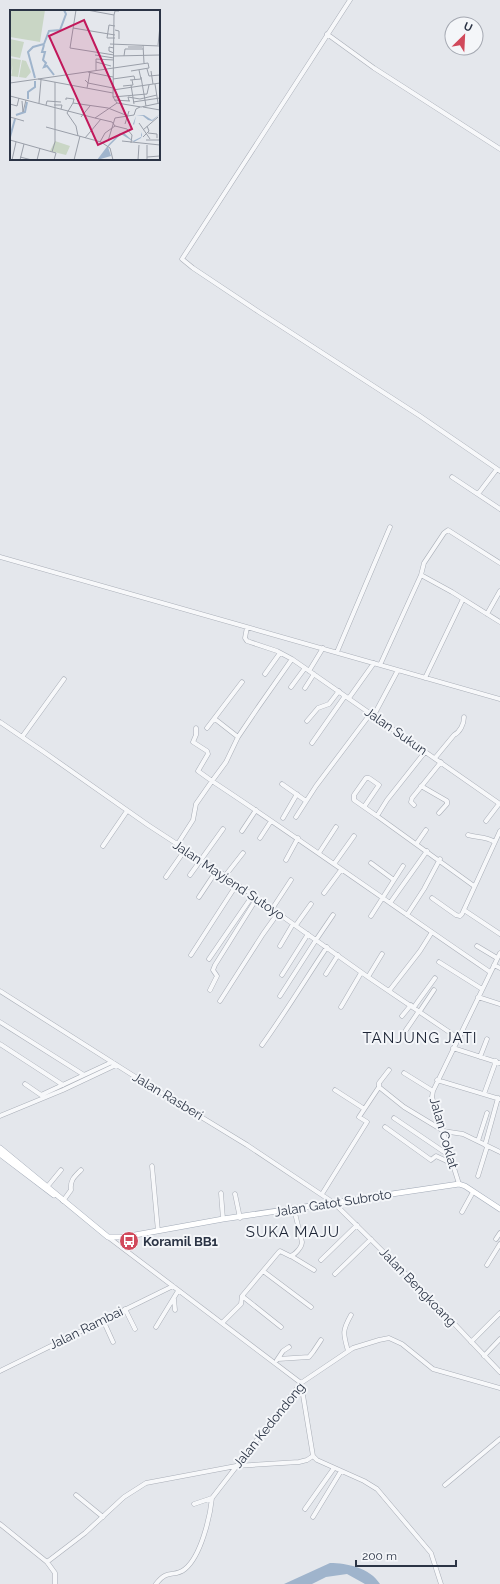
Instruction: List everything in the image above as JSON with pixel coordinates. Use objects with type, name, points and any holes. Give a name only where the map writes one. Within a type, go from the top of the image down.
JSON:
[{"type":"main road","points":[[0,1148],[108,1237]]},
{"type":"main road","points":[[0,1154],[49,1193],[62,1200]]},
{"type":"main road","points":[[459,1184],[500,1209]]},
{"type":"main road","name":"Jalan Gatot Subroto","points":[[108,1237],[123,1237],[223,1219],[240,1218],[459,1184]]},
{"type":"street","points":[[350,0],[182,259],[259,312],[414,411],[499,470],[478,494]]},
{"type":"street","points":[[327,34],[374,68],[500,149]]},
{"type":"street","points":[[452,477],[500,509]]},
{"type":"street","points":[[337,652],[390,527]]},
{"type":"street","points":[[380,665],[421,575],[424,563],[444,533],[448,530],[500,563]]},
{"type":"street","points":[[0,557],[500,699]]},
{"type":"street","points":[[421,575],[500,622]]},
{"type":"street","points":[[487,614],[500,591]]},
{"type":"street","points":[[425,678],[463,599]]},
{"type":"street","name":"Jalan Sukun","points":[[247,627],[245,638],[247,641],[292,659],[373,714],[500,804]]},
{"type":"street","points":[[291,688],[323,648]]},
{"type":"street","points":[[265,674],[280,653]]},
{"type":"street","points":[[177,845],[193,820],[196,804],[226,762],[238,737],[292,659]]},
{"type":"street","points":[[312,743],[374,663]]},
{"type":"street","points":[[296,817],[306,801],[373,714],[398,670]]},
{"type":"street","points":[[305,688],[314,674]]},
{"type":"street","points":[[22,737],[64,678]]},
{"type":"street","points":[[207,728],[242,682]]},
{"type":"street","points":[[308,721],[318,708],[329,704],[339,691]]},
{"type":"street","points":[[435,758],[458,733],[464,722],[464,717]]},
{"type":"street","points":[[215,719],[238,737]]},
{"type":"street","name":"Jalan Mayjend Sutoyo","points":[[0,722],[127,811],[255,896],[361,973],[458,1038]]},
{"type":"street","points":[[196,728],[196,735],[193,742],[207,751],[208,754],[198,771],[298,838],[490,972]]},
{"type":"street","points":[[377,816],[387,800],[425,752]]},
{"type":"street","points":[[414,805],[411,800],[441,762]]},
{"type":"street","points":[[364,807],[378,785],[367,777],[354,797],[354,800],[364,807],[377,816],[417,843],[427,851],[440,859],[474,886]]},
{"type":"street","points":[[282,784],[306,801]]},
{"type":"street","points":[[421,786],[447,801],[447,804],[439,813]]},
{"type":"street","points":[[283,818],[297,794]]},
{"type":"street","points":[[486,821],[500,804]]},
{"type":"street","points":[[242,831],[256,810]]},
{"type":"street","points":[[103,846],[127,811]]},
{"type":"street","points":[[260,838],[271,820]]},
{"type":"street","points":[[319,853],[336,827]]},
{"type":"street","points":[[190,875],[223,829]]},
{"type":"street","points":[[417,843],[426,830]]},
{"type":"street","points":[[432,898],[458,917],[460,916],[500,831]]},
{"type":"street","points":[[468,835],[474,837],[488,837],[495,842]]},
{"type":"street","points":[[334,864],[354,836]]},
{"type":"street","points":[[286,860],[298,838]]},
{"type":"street","points":[[166,877],[185,850]]},
{"type":"street","points":[[390,903],[427,851]]},
{"type":"street","points":[[225,876],[243,853]]},
{"type":"street","points":[[407,915],[428,883],[440,859]]},
{"type":"street","points":[[371,863],[394,880]]},
{"type":"street","points":[[371,916],[403,866]]},
{"type":"street","points":[[198,897],[217,870]]},
{"type":"street","points":[[324,893],[342,870]]},
{"type":"street","points":[[272,909],[291,880]]},
{"type":"street","points":[[191,955],[237,884]]},
{"type":"street","points":[[209,959],[255,896]]},
{"type":"street","points":[[210,990],[217,976],[213,970],[255,896]]},
{"type":"street","points":[[280,946],[294,924],[311,904]]},
{"type":"street","points":[[464,910],[500,934]]},
{"type":"street","points":[[220,1001],[278,913]]},
{"type":"street","points":[[280,996],[333,915]]},
{"type":"street","points":[[389,991],[420,951],[432,932]]},
{"type":"street","points":[[282,975],[308,934]]},
{"type":"street","points":[[477,946],[498,958]]},
{"type":"street","points":[[262,1045],[327,947]]},
{"type":"street","name":"Jalan Coklat","points":[[459,1184],[432,1097],[433,1091],[452,1048],[500,953]]},
{"type":"street","points":[[368,977],[382,954]]},
{"type":"street","points":[[326,974],[338,955]]},
{"type":"street","points":[[439,962],[482,989]]},
{"type":"street","points":[[494,965],[500,968]]},
{"type":"street","points":[[342,1007],[361,973]]},
{"type":"street","points":[[402,1016],[435,978]]},
{"type":"street","points":[[406,1030],[434,990]]},
{"type":"street","name":"Jalan Rasberi","points":[[0,991],[247,1145],[334,1203]]},
{"type":"street","points":[[478,997],[500,1004]]},
{"type":"street","points":[[0,1022],[84,1075]]},
{"type":"street","points":[[480,1057],[487,1038]]},
{"type":"street","points":[[0,1044],[64,1085]]},
{"type":"street","points":[[452,1048],[498,1062],[484,1094]]},
{"type":"street","points":[[25,1084],[41,1095],[112,1062]]},
{"type":"street","points":[[0,1116],[63,1090],[116,1064]]},
{"type":"street","points":[[322,1194],[367,1122],[359,1117],[363,1108],[380,1087],[379,1083],[389,1070]]},
{"type":"street","points":[[404,1073],[433,1091]]},
{"type":"street","points":[[437,1080],[499,1098],[478,1176]]},
{"type":"street","points":[[380,1087],[404,1107],[442,1130],[463,1134],[500,1152]]},
{"type":"street","points":[[336,1090],[363,1108]]},
{"type":"street","points":[[478,1141],[487,1113]]},
{"type":"street","points":[[394,1118],[450,1156]]},
{"type":"street","points":[[385,1127],[431,1160],[436,1156],[453,1164]]},
{"type":"street","points":[[152,1166],[158,1231]]},
{"type":"street","points":[[47,1187],[60,1170]]},
{"type":"street","points":[[62,1200],[71,1190],[70,1184],[72,1179],[81,1170]]},
{"type":"street","points":[[462,1212],[473,1192]]},
{"type":"street","points":[[221,1193],[223,1219]]},
{"type":"street","points":[[235,1194],[240,1218]]},
{"type":"street","name":"Jalan Bengkoang","points":[[334,1203],[500,1372]]},
{"type":"street","points":[[291,1256],[302,1243],[294,1209]]},
{"type":"street","points":[[321,1260],[357,1225]]},
{"type":"street","points":[[496,1239],[500,1233]]},
{"type":"street","points":[[108,1237],[301,1383],[313,1456],[317,1460],[372,1485],[377,1489],[431,1553],[441,1584]]},
{"type":"street","points":[[335,1274],[371,1239]]},
{"type":"street","points":[[487,1265],[500,1244]]},
{"type":"street","points":[[222,1323],[241,1304],[242,1296],[280,1251],[314,1270]]},
{"type":"street","points":[[263,1271],[310,1307]]},
{"type":"street","name":"Jalan Rambai","points":[[0,1371],[173,1286]]},
{"type":"street","points":[[156,1327],[178,1290]]},
{"type":"street","points":[[242,1296],[281,1327]]},
{"type":"street","points":[[174,1298],[175,1310]]},
{"type":"street","points":[[125,1309],[135,1329]]},
{"type":"street","points":[[472,1342],[500,1313]]},
{"type":"street","points":[[348,1351],[343,1334],[351,1315]]},
{"type":"street","points":[[103,1320],[113,1342]]},
{"type":"street","name":"Jalan Kedondong","points":[[156,1584],[164,1575],[182,1571],[191,1562],[199,1547],[210,1513],[212,1498],[301,1383],[348,1351],[389,1338],[402,1344],[433,1369],[500,1388]]},
{"type":"street","points":[[484,1356],[500,1339]]},
{"type":"street","points":[[278,1359],[309,1357],[321,1340]]},
{"type":"street","points":[[274,1364],[283,1351],[289,1347]]},
{"type":"street","points":[[445,1485],[500,1439]]},
{"type":"street","points":[[47,1562],[85,1533],[124,1497],[146,1483],[236,1466],[299,1462],[308,1460],[313,1456]]},
{"type":"street","points":[[305,1509],[334,1468]]},
{"type":"street","points":[[313,1517],[341,1471]]},
{"type":"street","points":[[76,1495],[103,1517]]},
{"type":"street","points":[[194,1504],[212,1498]]},
{"type":"street","points":[[0,1524],[47,1562],[55,1573],[55,1584]]},
{"type":"water","points":[[330,1563],[351,1565],[364,1570],[380,1584],[365,1584],[347,1574],[326,1577],[312,1584],[284,1584]]},
{"type":"place","name":"Koramil BB1","points":[[129,1241]]},
{"type":"district","name":"TANJUNG JATI","points":[[420,1038]]},
{"type":"district","name":"SUKA MAJU","points":[[293,1232]]}]
